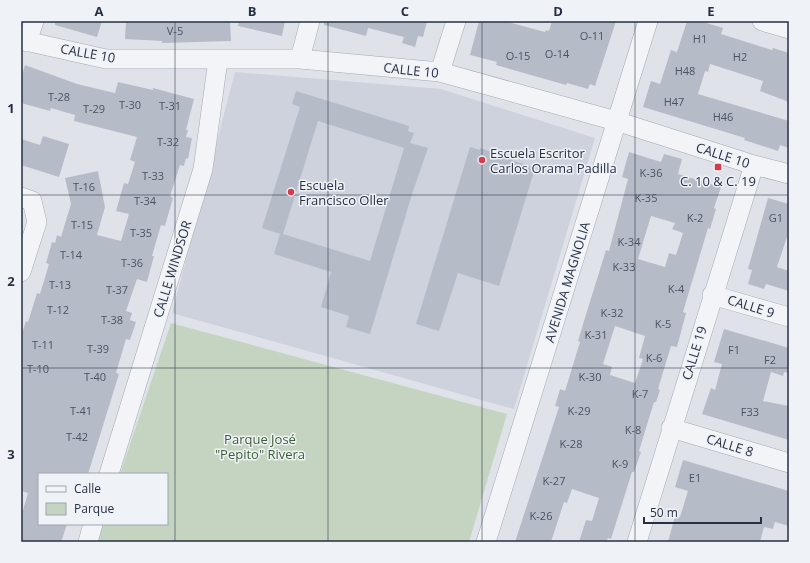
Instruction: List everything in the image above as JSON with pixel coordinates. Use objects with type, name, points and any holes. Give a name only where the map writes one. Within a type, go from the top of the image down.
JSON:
[{"type":"street","points":[[24,41],[34,21]]},
{"type":"street","points":[[300,59],[310,21]]},
{"type":"street","points":[[440,72],[456,21]]},
{"type":"street","name":"AVENIDA MAGNOLIA","points":[[486,542],[648,21]]},
{"type":"street","points":[[762,21],[789,29]]},
{"type":"street","name":"CALLE 10","points":[[24,41],[106,59],[300,59],[440,72],[616,121],[754,165],[789,174]]},
{"type":"street","name":"CALLE WINDSOR","points":[[109,473],[203,169],[218,60]]},
{"type":"street","name":"CALLE 19","points":[[637,542],[712,295],[754,165]]},
{"type":"street","points":[[21,272],[37,222],[26,199]]},
{"type":"street","name":"CALLE 9","points":[[712,295],[789,318]]},
{"type":"street","name":"CALLE 8","points":[[671,428],[789,463]]},
{"type":"street","points":[[88,542],[93,525]]},
{"type":"shaded area","points":[[235,72],[441,89],[595,138],[514,409],[172,313]]},
{"type":"green space","name":"Parque José \"Pepito\" Rivera","points":[[171,323],[507,414],[469,542],[97,542],[103,525],[168,525],[168,473],[120,473]]},
{"type":"building","points":[[55,21],[102,21],[97,37],[55,25]]},
{"type":"building","points":[[126,21],[230,21],[231,41],[162,43],[162,41],[125,39]]},
{"type":"building","points":[[239,21],[285,21],[282,36],[238,26]]},
{"type":"building","points":[[324,21],[427,21],[423,37],[418,36],[415,47],[402,43],[404,37],[368,28],[366,36],[324,25]]},
{"type":"building","points":[[479,21],[504,21],[545,32],[546,30],[549,31],[552,21],[616,21],[595,86],[590,84],[588,89],[567,83],[566,85],[496,65],[497,62],[470,55]]},
{"type":"building","points":[[687,21],[700,21],[723,28],[721,34],[772,50],[773,48],[789,53],[789,102],[760,91],[763,81],[710,64],[708,72],[705,71],[698,94],[789,121],[789,148],[780,145],[778,151],[744,140],[745,138],[643,107],[651,81],[660,84],[671,50],[677,52]]},
{"type":"building","points":[[25,65],[77,84],[115,93],[118,82],[153,90],[153,88],[194,99],[186,130],[188,130],[186,137],[192,138],[188,159],[186,158],[184,166],[180,165],[170,196],[173,198],[165,226],[161,225],[152,256],[154,256],[147,282],[137,279],[126,311],[132,313],[130,320],[136,322],[130,340],[126,339],[116,373],[119,374],[88,473],[38,473],[38,525],[67,525],[61,542],[21,542],[21,517],[28,493],[21,491],[21,336],[26,321],[28,322],[37,293],[40,294],[49,264],[46,263],[52,242],[55,243],[57,235],[61,237],[71,204],[65,178],[98,171],[105,207],[97,235],[121,241],[129,214],[116,211],[124,183],[128,184],[135,162],[130,160],[137,137],[74,121],[75,115],[51,108],[50,111],[21,103],[21,78]]},
{"type":"building","points":[[296,91],[409,126],[408,131],[414,133],[410,143],[428,148],[413,191],[370,334],[346,327],[349,316],[321,307],[331,272],[274,254],[280,234],[262,228],[300,107],[292,104]],"holes":[[[318,121],[404,148],[370,261],[283,234]]]},
{"type":"building","points":[[43,136],[69,144],[59,177],[21,165],[21,139],[40,145]]},
{"type":"building","points":[[470,147],[480,150],[480,148],[535,168],[499,286],[458,273],[439,331],[416,324]]},
{"type":"building","points":[[629,152],[661,162],[664,154],[682,159],[678,174],[721,187],[714,208],[716,209],[710,229],[708,228],[683,312],[686,313],[677,347],[671,346],[658,389],[660,390],[656,402],[654,402],[639,451],[641,452],[634,472],[632,472],[611,539],[608,538],[606,542],[579,542],[586,520],[592,521],[599,498],[572,489],[567,503],[564,502],[551,542],[515,542],[559,407],[555,406],[560,389],[565,391],[580,342],[578,341],[606,250],[609,251],[628,179],[622,177]],"holes":[[[651,216],[675,223],[672,229],[683,233],[676,255],[669,253],[665,267],[638,259]],[[615,326],[645,336],[639,358],[643,359],[635,383],[610,375],[612,367],[603,364]]]},
{"type":"building","points":[[768,198],[789,204],[789,231],[777,267],[789,271],[789,291],[766,284],[764,289],[748,284],[752,270],[748,269]]},
{"type":"building","points":[[724,329],[789,348],[789,373],[784,372],[783,376],[771,372],[763,401],[789,406],[789,440],[702,414],[711,388],[715,390],[722,364],[714,362]]},
{"type":"building","points":[[683,460],[789,491],[789,526],[775,522],[773,529],[764,527],[760,542],[668,542],[675,516],[680,517],[688,491],[675,487]]},
{"type":"place","name":"Escuela Escritor Carlos Orama Padilla","points":[[482,160]]},
{"type":"place","name":"C. 10 & C. 19","points":[[718,167]]},
{"type":"place","name":"Escuela Francisco Oller","points":[[291,192]]}]
